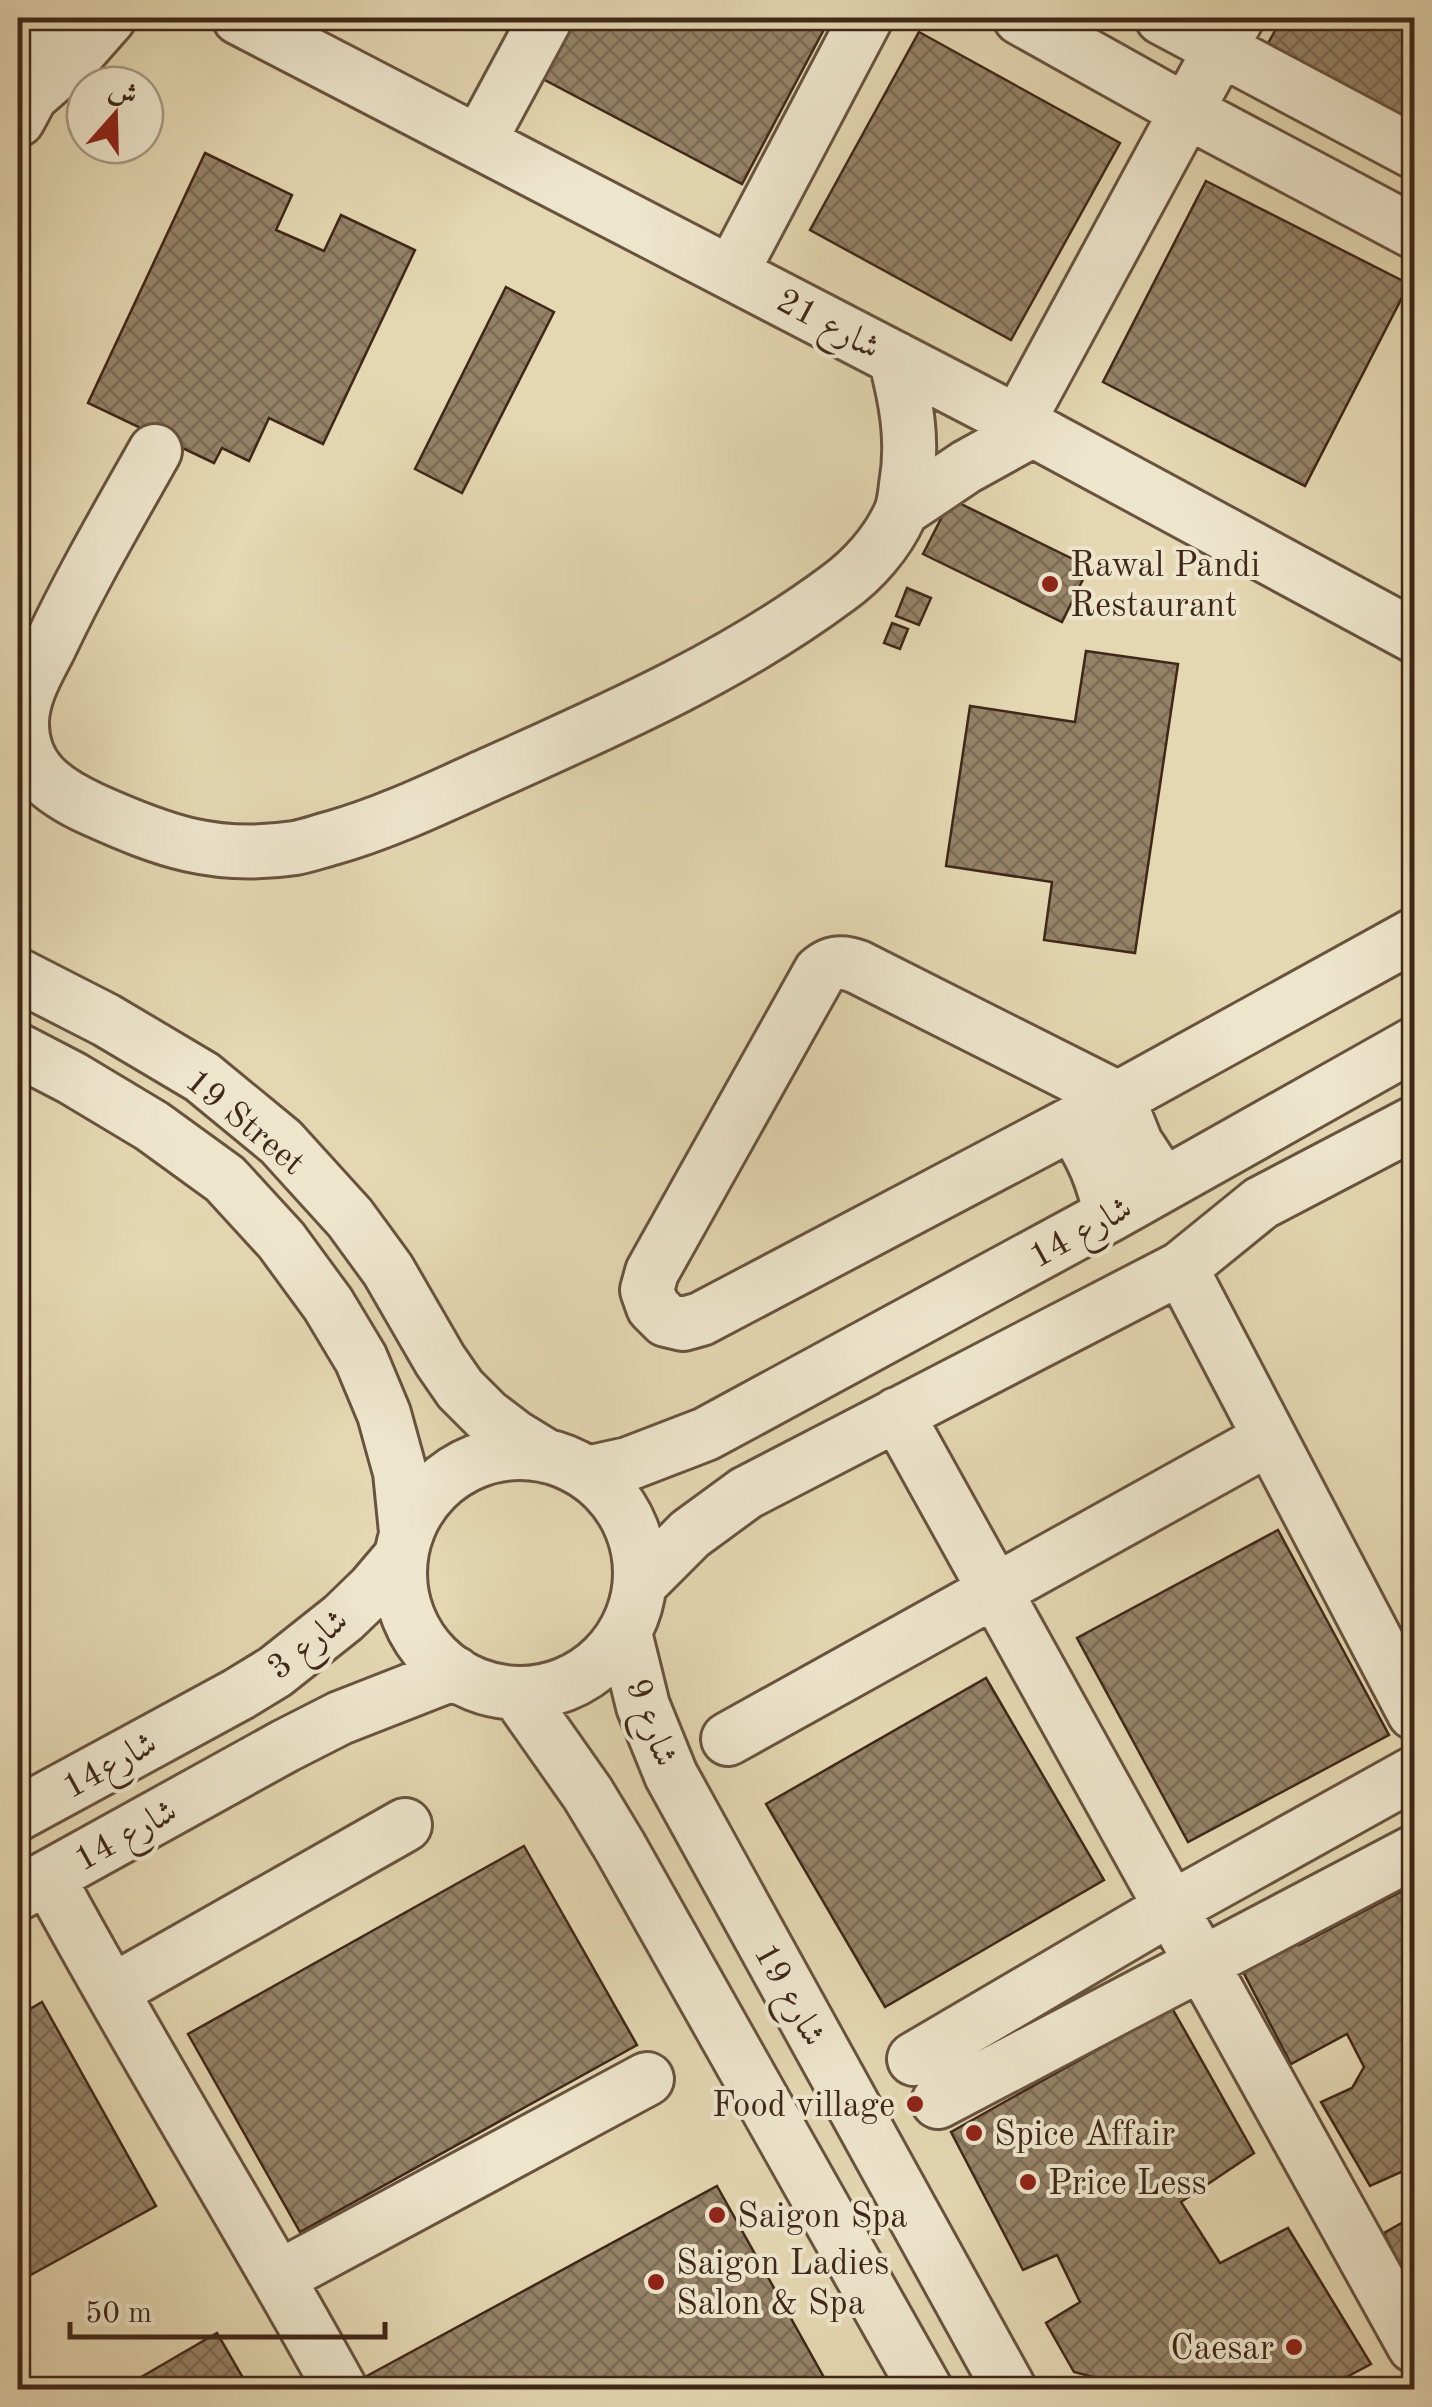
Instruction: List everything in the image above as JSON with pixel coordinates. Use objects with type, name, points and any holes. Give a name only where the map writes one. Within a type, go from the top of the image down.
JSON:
[{"type":"street","points":[[24,108],[46,18]]},
{"type":"street","points":[[24,108],[109,18]]},
{"type":"street","name":"شارع 21","points":[[240,18],[1026,426],[1414,636]]},
{"type":"street","points":[[479,142],[546,18]]},
{"type":"street","points":[[732,272],[866,18]]},
{"type":"street","points":[[1020,18],[1414,232]]},
{"type":"street","points":[[1162,18],[1229,33],[1414,152]]},
{"type":"street","points":[[902,510],[1026,426],[1229,33]]},
{"type":"street","points":[[155,452],[73,597],[31,686],[24,704],[24,742],[42,778],[56,791],[142,831],[190,846],[242,852],[298,848],[367,828],[553,746],[730,658],[858,572],[888,535],[902,510],[910,434],[896,358]]},
{"type":"street","points":[[1163,1184],[1136,1143],[1118,1098],[848,963],[838,962],[820,972],[652,1272],[647,1290],[652,1307],[666,1320],[684,1324],[701,1319],[1072,1124],[1118,1098],[1414,934]]},
{"type":"street","name":"19 Street","points":[[18,974],[106,1020],[202,1078],[281,1142],[350,1218],[388,1270],[460,1388],[515,1437],[566,1464]]},
{"type":"street","name":"شارع 14","points":[[566,1464],[628,1464],[706,1434],[1110,1215],[1414,1044]]},
{"type":"street","name":"19 Street","points":[[18,1050],[152,1126],[226,1179],[281,1240],[362,1359],[384,1414],[400,1472],[404,1544]]},
{"type":"street","points":[[640,1584],[718,1512],[777,1476],[1181,1268],[1261,1203],[1414,1123]]},
{"type":"street","points":[[1072,1124],[1101,1176],[1110,1215]]},
{"type":"street","points":[[1181,1268],[1414,1713]]},
{"type":"street","points":[[897,1414],[1414,2346]]},
{"type":"street","points":[[728,1739],[1270,1438]]},
{"type":"street","points":[[518,1453],[566,1464],[606,1490],[634,1533],[639,1558],[637,1601],[624,1634],[605,1658],[579,1678],[549,1689],[517,1693],[484,1688],[454,1673],[429,1651],[410,1622],[401,1590],[404,1544],[420,1506],[438,1484],[462,1468],[489,1457],[518,1453]]},
{"type":"street","name":"شارع 3","points":[[200,1714],[263,1679],[310,1646],[363,1598],[404,1544]]},
{"type":"street","name":"شارع 9","points":[[624,1634],[642,1706],[689,1808]]},
{"type":"street","name":"شارع 14","points":[[33,1885],[340,1718],[454,1673]]},
{"type":"street","points":[[517,1693],[571,1768],[620,1847],[919,2382]]},
{"type":"street","name":"شارع14","points":[[18,1814],[200,1714]]},
{"type":"street","points":[[1414,1773],[1171,1908],[926,2080],[1202,1964],[1414,1852]]},
{"type":"street","name":"شارع 19","points":[[689,1808],[1010,2390]]},
{"type":"street","points":[[112,1991],[406,1825]]},
{"type":"street","points":[[33,1885],[86,1949],[112,1991],[342,2390]]},
{"type":"street","points":[[279,2276],[647,2079]]},
{"type":"building","points":[[573,18],[830,18],[742,184],[541,78]]},
{"type":"building","points":[[1282,18],[1414,18],[1414,140],[1261,56]]},
{"type":"building","points":[[919,32],[1120,143],[1011,340],[810,230]]},
{"type":"building","points":[[205,153],[292,195],[276,230],[324,251],[341,215],[415,250],[323,444],[269,418],[249,461],[222,448],[214,463],[88,403]]},
{"type":"building","points":[[1206,181],[1409,284],[1305,486],[1103,382]]},
{"type":"building","points":[[506,287],[554,312],[462,493],[415,469]]},
{"type":"building","points":[[951,499],[1089,567],[1062,622],[923,554]]},
{"type":"building","points":[[907,588],[931,598],[919,625],[896,616]]},
{"type":"building","points":[[892,623],[908,629],[900,649],[884,643]]},
{"type":"building","points":[[1086,651],[1178,664],[1135,953],[1044,940],[1052,882],[946,866],[970,706],[1075,722]]},
{"type":"building","points":[[1278,1530],[1389,1735],[1188,1842],[1077,1638]]},
{"type":"building","points":[[986,1678],[1104,1880],[885,2007],[766,1804]]},
{"type":"building","points":[[524,1846],[637,2045],[300,2232],[188,2034]]},
{"type":"building","points":[[1414,1867],[1414,2177],[1410,2168],[1370,2186],[1321,2102],[1352,2088],[1364,2067],[1347,2034],[1291,2064],[1238,1962],[1291,1933],[1299,1945],[1408,1888],[1403,1873]]},
{"type":"building","points":[[42,2002],[156,2206],[18,2282],[18,2016]]},
{"type":"building","points":[[1172,2008],[1254,2153],[1181,2202],[1220,2263],[1288,2228],[1371,2364],[1322,2390],[1143,2390],[1074,2372],[1046,2323],[1080,2302],[1057,2255],[1023,2270],[951,2132]]},
{"type":"building","name":"Saigon Ladies Salon & Spa","points":[[717,2186],[831,2390],[371,2390],[365,2377]]},
{"type":"building","points":[[1414,2216],[1414,2294],[1384,2233]]},
{"type":"building","points":[[217,2333],[250,2390],[119,2390]]},
{"type":"place","name":"Rawal Pandi Restaurant","points":[[1050,584]]},
{"type":"place","name":"Food village","points":[[915,2104]]},
{"type":"place","name":"Spice Affair","points":[[974,2133]]},
{"type":"place","name":"Price Less","points":[[1028,2182]]},
{"type":"place","name":"Saigon Spa","points":[[717,2215]]},
{"type":"place","name":"Saigon Ladies Salon & Spa","points":[[656,2282]]},
{"type":"place","name":"Caesar","points":[[1294,2347]]}]
